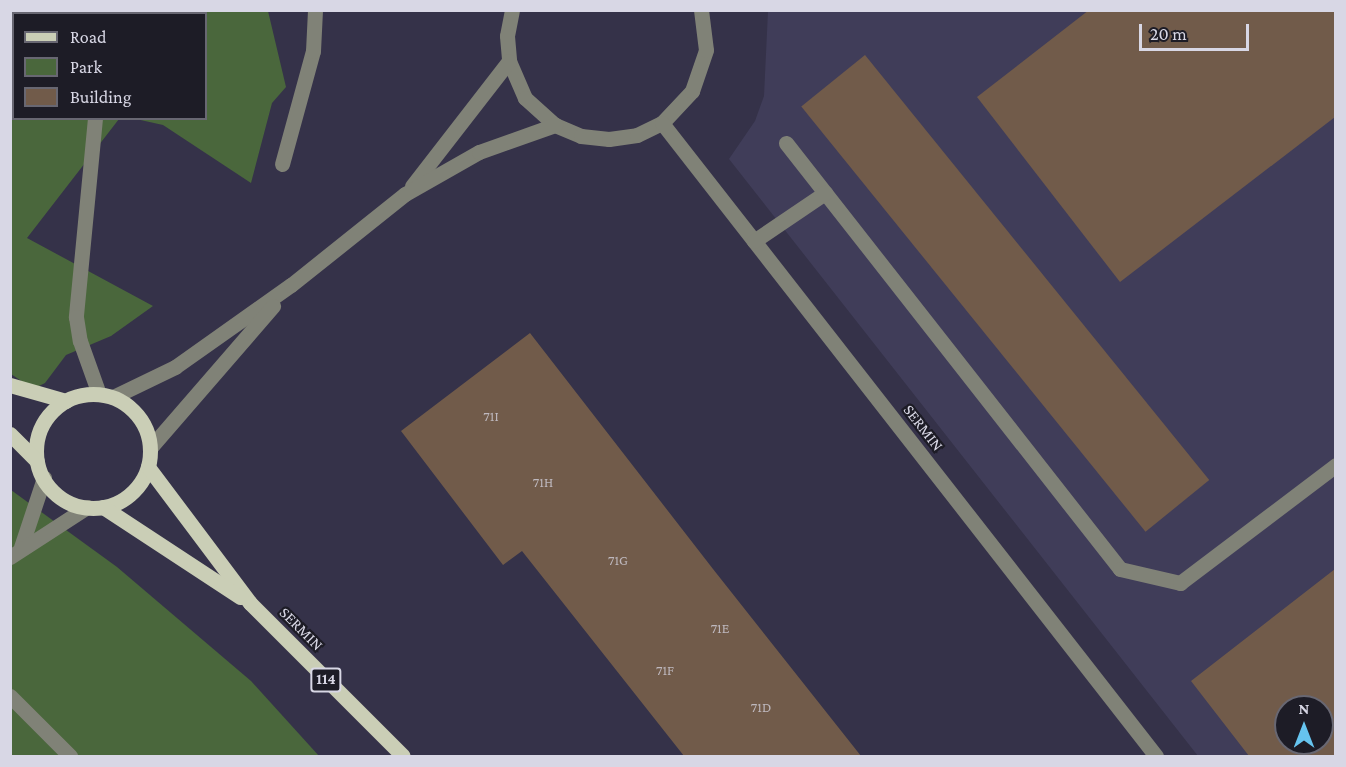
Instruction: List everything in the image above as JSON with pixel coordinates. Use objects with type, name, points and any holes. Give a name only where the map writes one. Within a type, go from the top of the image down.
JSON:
[{"type":"main road","points":[[10,385],[66,400],[106,396],[137,415],[147,430],[150,448],[148,467],[131,494],[103,507],[87,507],[71,503],[55,493],[44,478],[37,461],[37,442],[43,424],[66,400]]},
{"type":"main road","points":[[10,434],[37,461]]},
{"type":"main road","name":"SERMIN","points":[[148,467],[250,603],[403,756]]},
{"type":"main road","name":"SERMIN","points":[[103,507],[250,603]]},
{"type":"street","points":[[282,164],[313,51],[315,10]]},
{"type":"street","points":[[512,10],[507,36],[509,61],[525,98],[555,125],[581,136],[609,139],[637,135],[662,123],[679,109],[702,71],[706,50],[701,10]]},
{"type":"street","points":[[405,194],[509,61]]},
{"type":"street","points":[[95,120],[76,317],[80,341],[106,396],[175,368],[291,285],[405,194],[479,152],[555,125]]},
{"type":"street","name":"SERMIN","points":[[662,123],[1156,756]]},
{"type":"street","points":[[786,143],[1120,569],[1180,583],[1335,465]]},
{"type":"street","points":[[754,241],[825,193]]},
{"type":"street","points":[[150,448],[291,285]]},
{"type":"street","points":[[16,552],[44,478]]},
{"type":"street","points":[[16,552],[87,507]]},
{"type":"street","points":[[10,696],[70,756]]},
{"type":"shaded area","points":[[768,11],[1335,11],[1335,756],[1198,756],[729,159],[755,121],[764,96]]},
{"type":"green space","points":[[11,11],[268,11],[286,87],[272,103],[251,183],[163,125],[140,120],[207,120],[207,12],[12,12],[12,120],[118,120],[27,238],[153,306],[111,336],[66,355],[45,383],[33,389],[11,374]]},
{"type":"green space","points":[[11,490],[117,567],[251,681],[319,756],[11,756]]},
{"type":"building","points":[[1089,10],[1335,10],[1335,117],[1120,282],[977,97]]},
{"type":"building","points":[[865,55],[1209,480],[1146,532],[801,107]]},
{"type":"building","points":[[530,333],[861,756],[684,756],[522,551],[503,565],[401,431]]},
{"type":"building","points":[[1335,569],[1335,756],[1249,756],[1191,681]]}]
